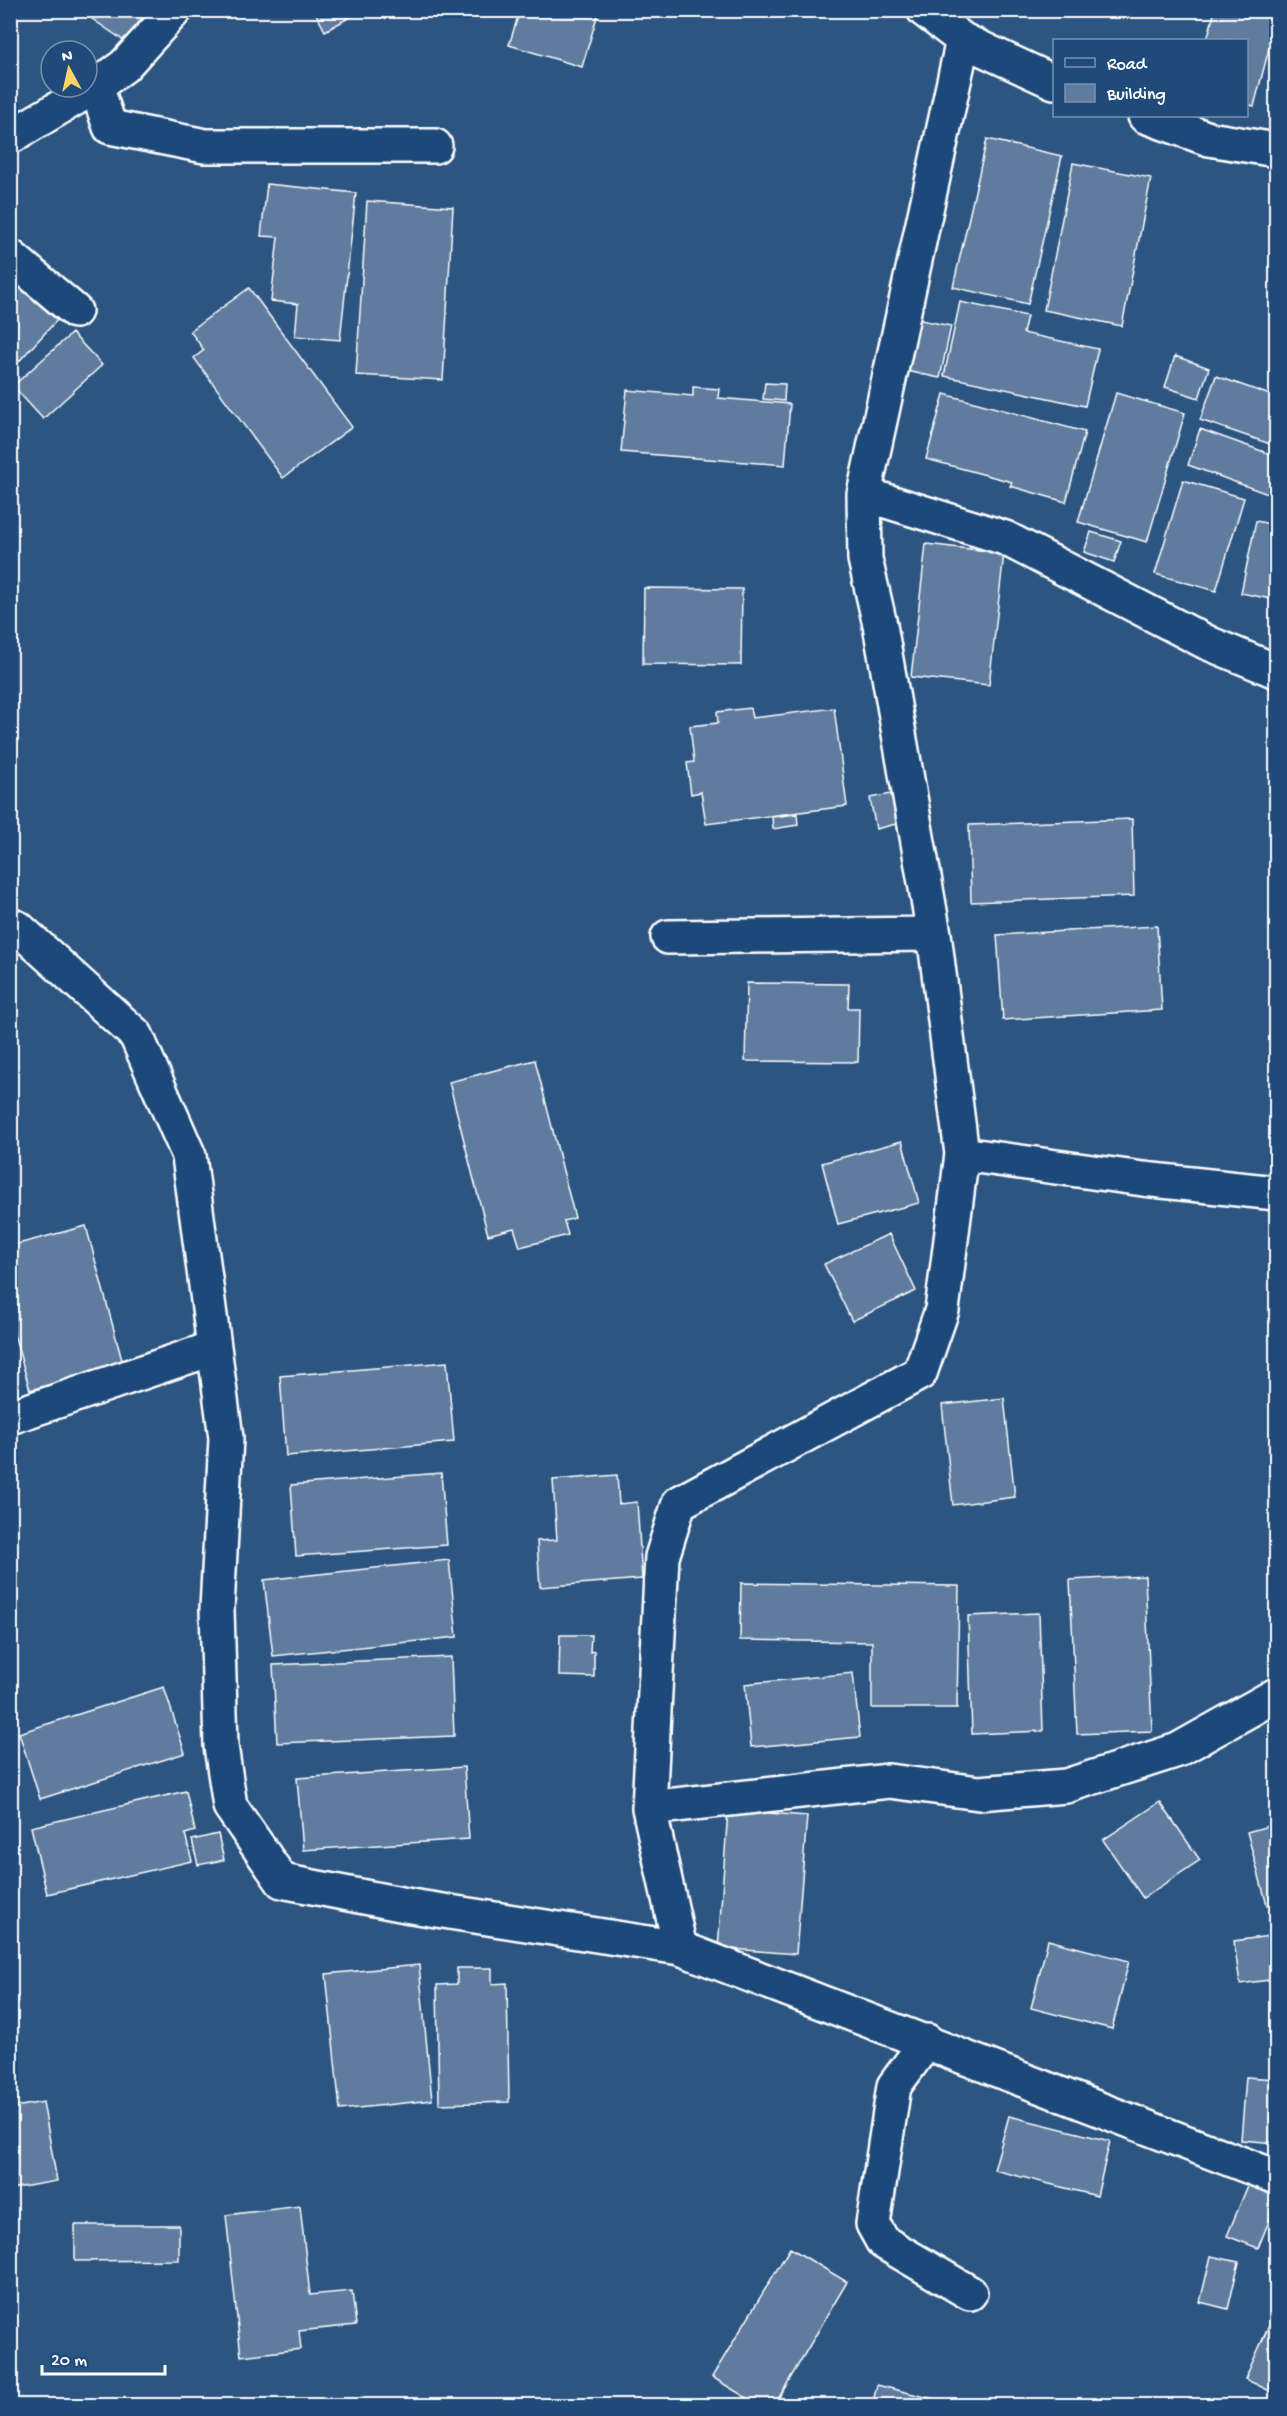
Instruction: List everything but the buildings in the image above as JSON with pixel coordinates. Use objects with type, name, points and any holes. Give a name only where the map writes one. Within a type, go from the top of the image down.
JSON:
[{"type":"street","points":[[99,84],[124,66],[175,10]]},
{"type":"street","points":[[924,10],[963,40],[1053,82]]},
{"type":"street","points":[[680,1948],[649,1808],[662,1557],[679,1503],[920,1373],[942,1310],[962,1154],[934,934],[880,625],[865,559],[864,494],[963,40]]},
{"type":"street","points":[[99,95],[110,126],[206,146],[435,146]]},
{"type":"street","points":[[10,137],[74,99]]},
{"type":"street","points":[[1148,117],[1209,139],[1276,150]]},
{"type":"street","points":[[10,256],[75,311]]},
{"type":"street","points":[[864,494],[1005,538],[1208,643],[1276,671]]},
{"type":"street","points":[[10,925],[18,928],[136,1035],[189,1156],[226,1438],[217,1609],[220,1746],[230,1806],[282,1881],[411,1906],[680,1948],[1276,2177]]},
{"type":"street","points":[[668,937],[934,934]]},
{"type":"street","points":[[962,1154],[1143,1179],[1276,1193]]},
{"type":"street","points":[[10,1416],[214,1348]]},
{"type":"street","points":[[649,1808],[889,1781],[979,1793],[1066,1786],[1178,1750],[1276,1695]]},
{"type":"street","points":[[927,2042],[894,2086],[873,2224],[883,2242],[970,2293]]}]
